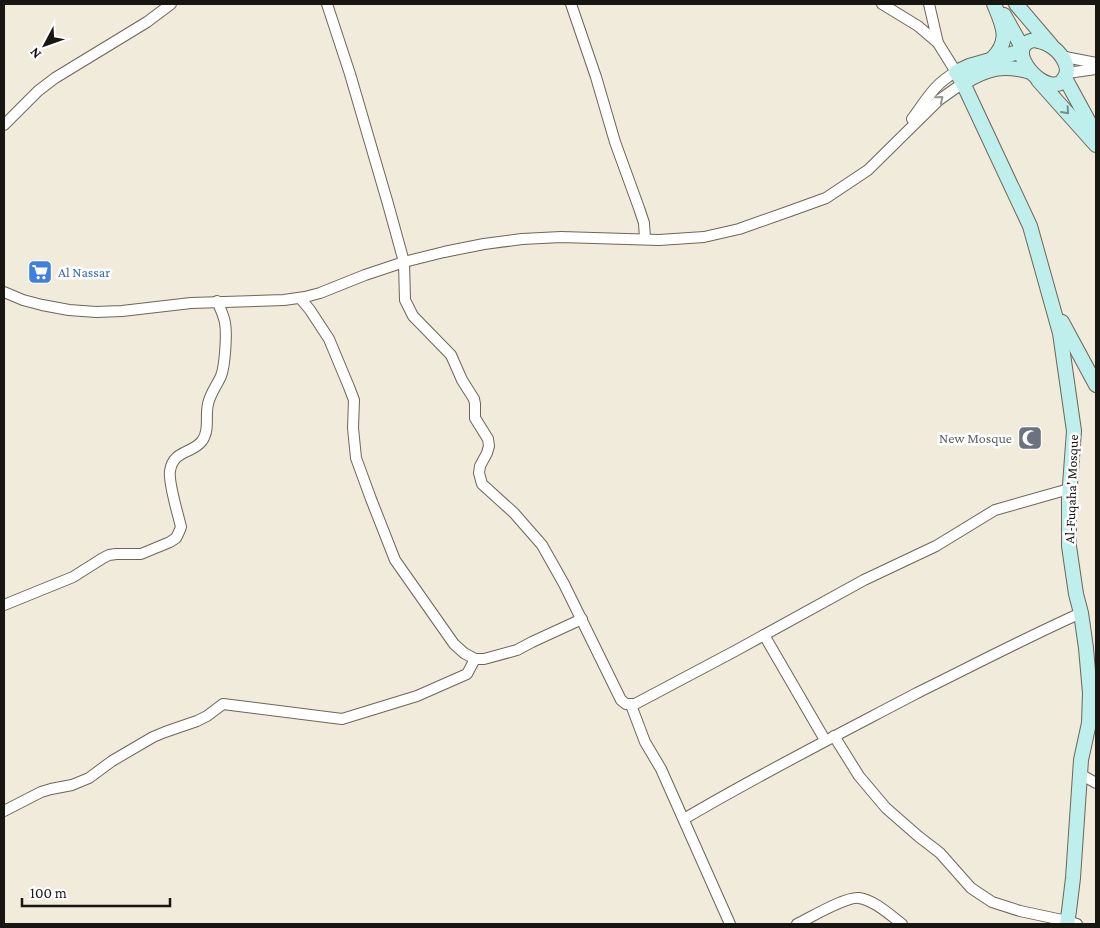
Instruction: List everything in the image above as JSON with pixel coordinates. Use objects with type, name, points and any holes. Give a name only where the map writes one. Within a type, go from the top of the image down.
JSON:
[{"type":"street","points":[[4,125],[38,91],[55,78],[147,22],[171,4]]},
{"type":"street","points":[[327,4],[350,74],[404,262],[405,300],[419,322],[451,355],[462,380],[474,399],[475,418],[488,439],[489,446],[479,472],[482,484],[514,513],[542,545],[582,619],[621,700],[626,704],[636,704],[864,580],[936,546],[995,510],[1070,489]]},
{"type":"street","points":[[571,4],[596,77],[615,142],[644,223],[645,239]]},
{"type":"street","points":[[882,4],[918,26],[938,43],[959,77]]},
{"type":"street","points":[[929,4],[938,43]]},
{"type":"street","points":[[992,59],[999,52],[1004,41],[1001,22],[994,4]]},
{"type":"street","points":[[998,4],[1022,49],[1024,62],[1096,145]]},
{"type":"street","points":[[1016,4],[1057,52],[1066,66],[1066,75],[1096,135]]},
{"type":"street","points":[[4,292],[42,305],[87,312],[114,312],[191,303],[274,301],[320,293],[404,262],[464,248],[522,240],[566,237],[659,240],[704,237],[739,229],[826,198],[868,170],[969,66],[1022,49],[1025,43],[1034,40],[1040,41],[1057,52],[1096,64]]},
{"type":"street","points":[[959,77],[973,77],[992,69],[1019,68],[1044,82],[1054,85],[1061,83],[1066,75],[1096,69]]},
{"type":"street","name":"Al-Fuqaha' Mosque","points":[[959,77],[1030,226],[1060,333],[1074,431],[1069,546],[1086,648],[1093,720],[1081,760],[1070,923]]},
{"type":"street","points":[[1049,295],[1065,329],[1096,385]]},
{"type":"street","points":[[300,298],[328,339],[354,400],[356,458],[370,499],[395,560],[454,644],[464,654],[475,659],[484,659],[517,650],[582,619]]},
{"type":"street","points":[[4,605],[73,577],[109,555],[141,554],[176,538],[181,527],[170,480],[171,466],[181,453],[196,447],[205,436],[209,398],[221,376],[224,366],[226,330],[217,302]]},
{"type":"street","points":[[684,819],[830,738],[1034,634],[1081,613]]},
{"type":"street","points":[[764,635],[830,738],[886,808],[940,853],[971,888],[992,902],[1070,923]]},
{"type":"street","points":[[4,811],[41,792],[81,782],[153,737],[197,721],[223,704],[342,719],[425,693],[467,674],[475,659]]},
{"type":"street","points":[[630,705],[645,742],[661,769],[684,819],[730,924]]},
{"type":"street","points":[[1080,774],[1096,783]]},
{"type":"street","points":[[797,924],[814,921],[838,904],[856,898],[861,898],[877,906],[902,924]]},
{"type":"place","name":"Al Nassar","points":[[40,272]]},
{"type":"place","name":"New Mosque","points":[[1030,438]]}]
